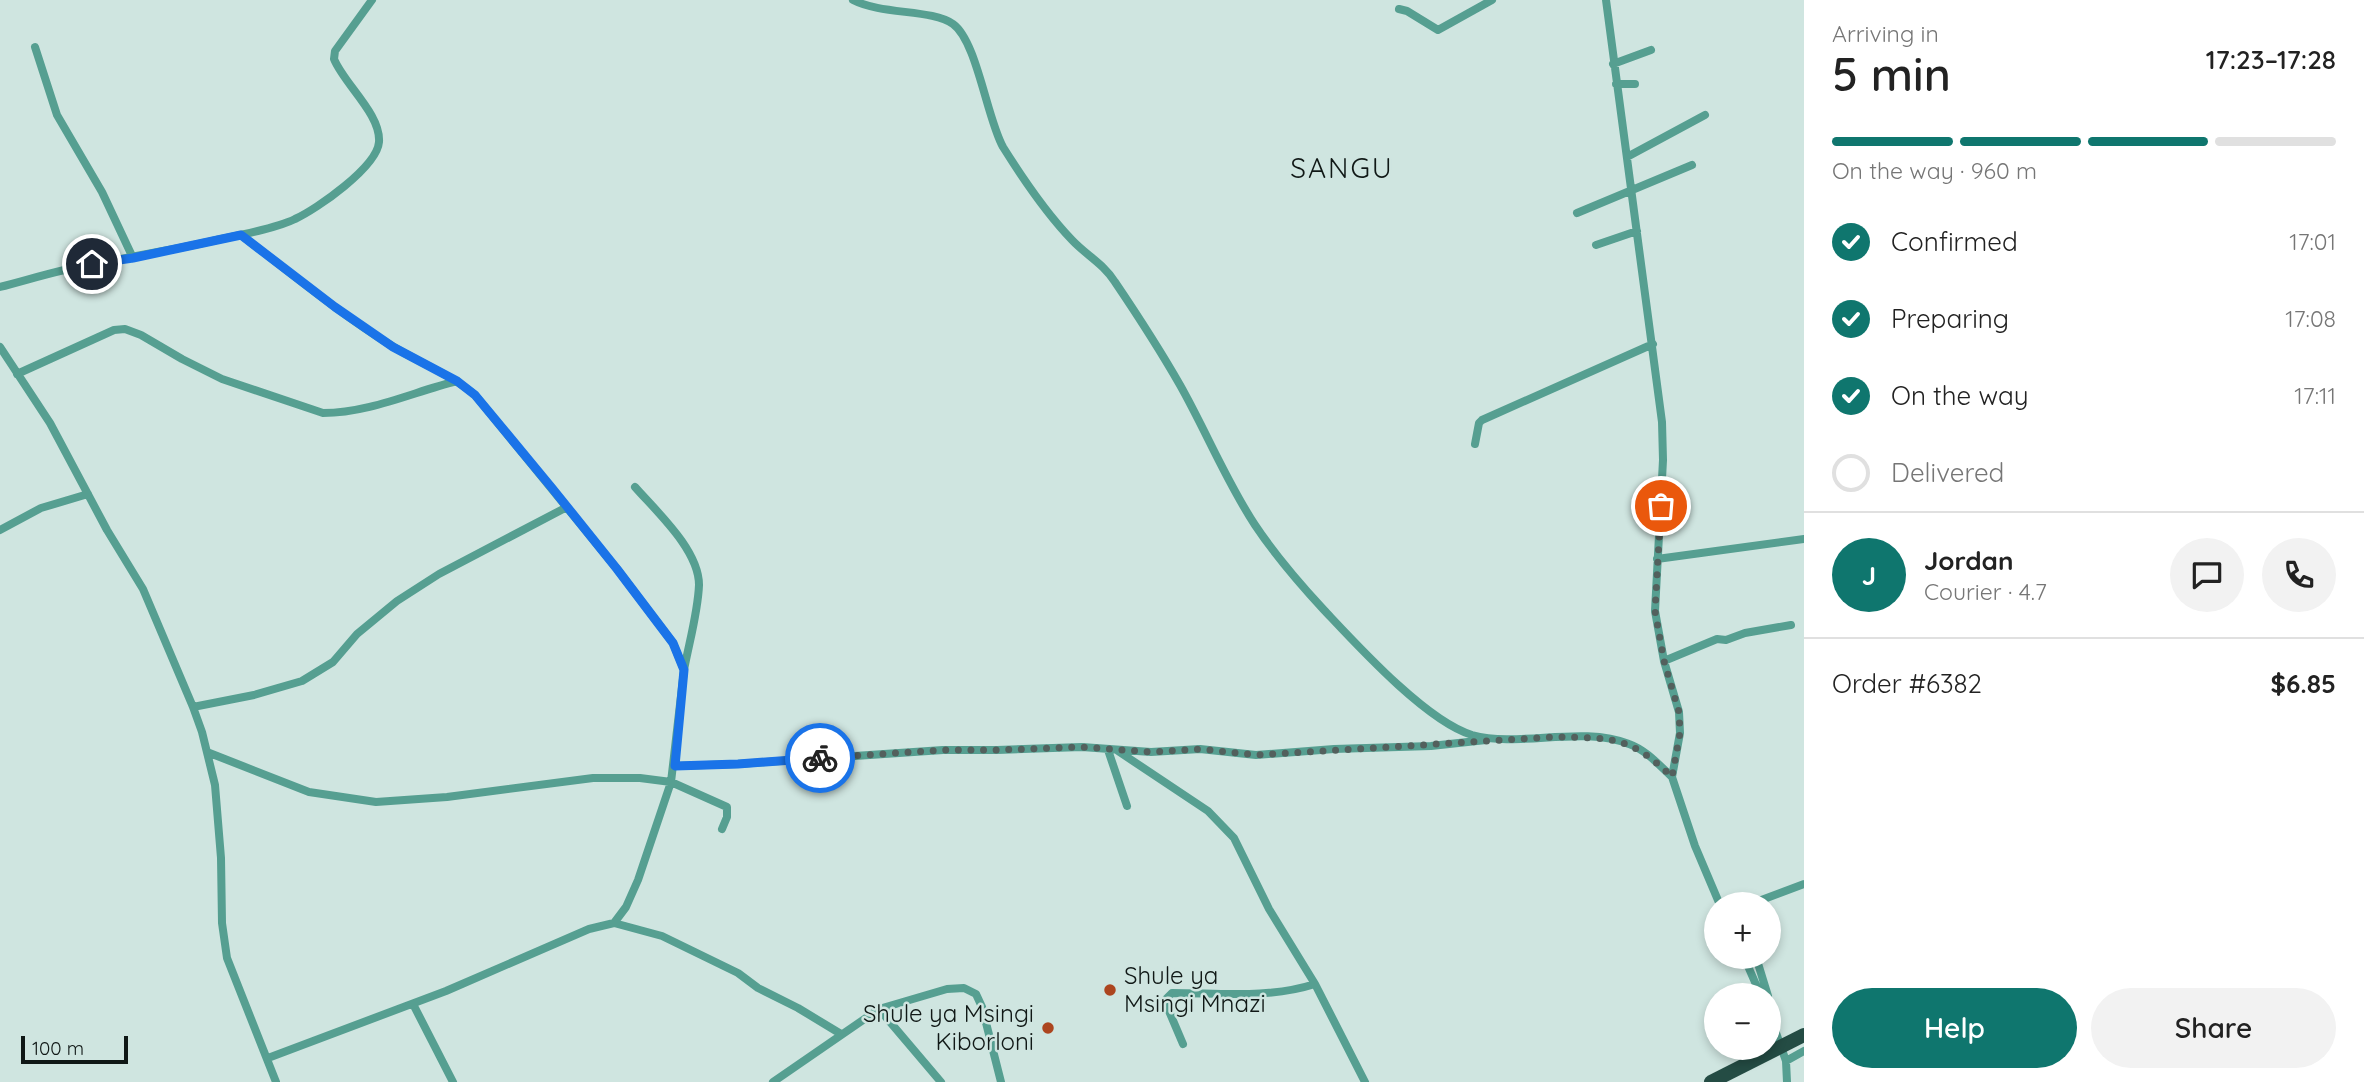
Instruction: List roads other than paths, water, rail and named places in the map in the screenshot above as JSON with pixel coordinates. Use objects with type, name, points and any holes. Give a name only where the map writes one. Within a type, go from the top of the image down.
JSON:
[{"type":"highway","points":[[1711,1082],[1784,1054],[1804,1035]]},
{"type":"street","points":[[0,286],[92,264],[241,235],[295,220],[350,181],[366,167],[379,141],[376,126],[334,58],[335,51],[372,0]]},
{"type":"street","points":[[853,0],[871,8],[937,18],[955,25],[969,48],[987,98],[993,126],[1003,145],[1052,217],[1074,242],[1110,274],[1168,365],[1254,524],[1308,592],[1385,672],[1431,713],[1469,734],[1492,739]]},
{"type":"street","points":[[1399,9],[1408,11],[1438,30],[1492,0]]},
{"type":"street","points":[[1606,0],[1661,410],[1663,460],[1655,611],[1664,661],[1679,712],[1680,733],[1672,777]]},
{"type":"street","points":[[34,47],[57,115],[102,192],[133,258]]},
{"type":"street","points":[[1613,64],[1651,50]]},
{"type":"street","points":[[1616,84],[1635,84]]},
{"type":"street","points":[[1627,157],[1705,115]]},
{"type":"street","points":[[1577,213],[1692,165]]},
{"type":"street","points":[[1596,245],[1637,231]]},
{"type":"street","points":[[241,235],[335,307],[393,347],[457,381],[475,395],[673,643],[684,670]]},
{"type":"street","points":[[17,374],[114,330],[125,328],[222,379],[323,414],[392,401],[457,381]]},
{"type":"street","points":[[1475,444],[1482,420],[1653,344]]},
{"type":"street","points":[[0,347],[50,424],[150,604],[193,707],[215,785],[221,858],[222,923],[227,958],[276,1082]]},
{"type":"street","points":[[614,923],[626,907],[638,880],[671,782],[675,766],[684,670],[699,584],[691,556],[635,487]]},
{"type":"street","points":[[0,530],[41,508],[88,494]]},
{"type":"street","points":[[193,707],[254,695],[302,681],[333,662],[357,634],[397,601],[439,575],[567,507]]},
{"type":"street","points":[[1657,559],[1804,539]]},
{"type":"street","points":[[1664,661],[1717,639],[1727,640],[1745,632],[1791,625]]},
{"type":"street","points":[[675,766],[943,750],[1082,747],[1151,752],[1200,749],[1268,755],[1334,749],[1431,746],[1492,739],[1590,738],[1630,744],[1651,757],[1672,777],[1695,846],[1714,892]]},
{"type":"street","points":[[1108,750],[1127,806]]},
{"type":"street","points":[[1118,751],[1208,811],[1234,838],[1269,909],[1314,984],[1365,1082]]},
{"type":"street","points":[[207,752],[309,792],[376,802],[447,797],[593,778],[640,778],[671,782],[727,807],[727,817],[722,829]]},
{"type":"street","points":[[1781,893],[1804,884]]},
{"type":"street","points":[[268,1058],[413,1004],[589,929],[614,923],[662,936],[738,973],[758,988],[798,1007],[841,1034]]},
{"type":"street","points":[[1183,1044],[1166,1004],[1166,999],[1172,993],[1285,993],[1314,984]]},
{"type":"street","points":[[773,1082],[878,1009],[947,989],[971,990],[976,994],[982,1007],[1001,1082]]},
{"type":"street","points":[[413,1004],[453,1082]]},
{"type":"street","points":[[878,1009],[941,1082]]},
{"type":"street","points":[[1781,1046],[1787,1082]]},
{"type":"street","points":[[1784,1054],[1804,1051]]},
{"type":"place","name":"Shule ya Msingi Mnazi","points":[[1110,990]]},
{"type":"place","name":"Shule ya Msingi Kiborloni","points":[[1048,1028]]},
{"type":"district","name":"SANGU","points":[[1342,168]]}]
